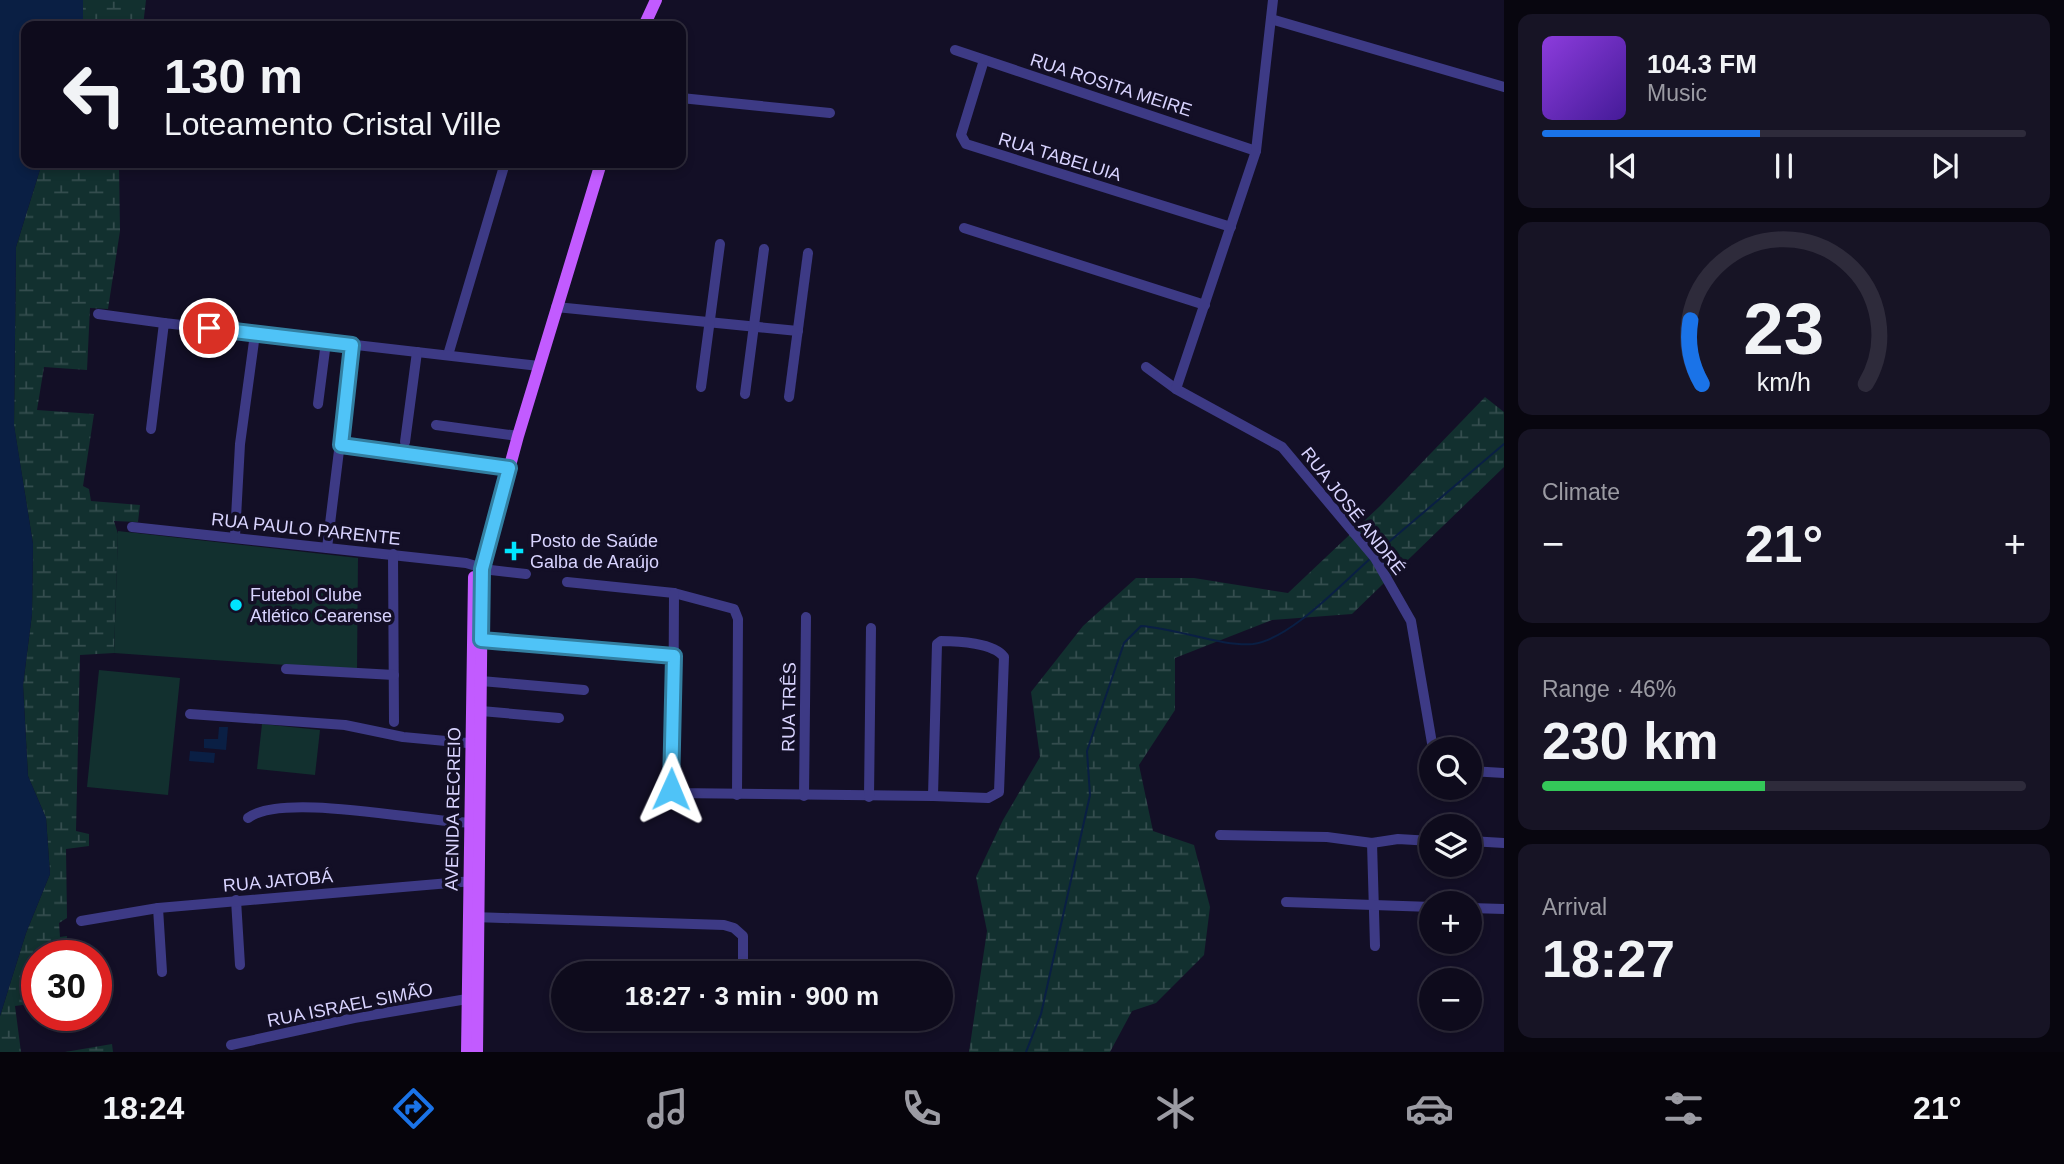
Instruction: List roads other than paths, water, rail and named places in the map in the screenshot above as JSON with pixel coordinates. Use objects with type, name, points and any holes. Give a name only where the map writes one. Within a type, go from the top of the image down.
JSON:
[{"type":"main road","points":[[646,21],[656,0]]},
{"type":"main road","points":[[479,568],[599,168]]},
{"type":"main road","name":"AVENIDA RECREIO","points":[[475,744],[481,711],[479,568]]},
{"type":"main road","name":"AVENIDA RECREIO","points":[[467,1052],[472,998],[475,823],[471,629],[479,568]]},
{"type":"main road","name":"AVENIDA RECREIO","points":[[472,998],[477,1052]]},
{"type":"street","points":[[1176,389],[1256,151],[1273,0]]},
{"type":"street","points":[[1271,19],[1504,87]]},
{"type":"street","name":"RUA ROSITA MEIRE","points":[[955,50],[1256,151]]},
{"type":"street","name":"RUA TABELUIA","points":[[984,60],[961,135],[966,144],[1231,227]]},
{"type":"street","points":[[686,99],[830,113]]},
{"type":"street","points":[[448,355],[504,168]]},
{"type":"street","points":[[964,228],[1205,304]]},
{"type":"street","points":[[702,387],[720,244]]},
{"type":"street","points":[[745,394],[764,249]]},
{"type":"street","points":[[789,397],[808,253]]},
{"type":"street","points":[[556,307],[798,331]]},
{"type":"street","points":[[98,314],[539,366]]},
{"type":"street","points":[[150,429],[164,323]]},
{"type":"street","points":[[235,536],[240,444],[255,334]]},
{"type":"street","points":[[318,404],[326,342]]},
{"type":"street","points":[[327,548],[352,345]]},
{"type":"street","points":[[405,442],[417,352]]},
{"type":"street","name":"RUA JOSÉ ANDRÉ","points":[[1146,367],[1176,389],[1282,447],[1366,547],[1411,621],[1431,737]]},
{"type":"street","points":[[436,425],[518,436]]},
{"type":"street","points":[[341,445],[509,468]]},
{"type":"street","name":"RUA PAULO PARENTE","points":[[132,527],[393,554],[526,574]]},
{"type":"street","points":[[393,554],[394,722]]},
{"type":"street","points":[[567,582],[674,593],[730,606],[738,619],[737,796]]},
{"type":"street","points":[[674,593],[671,789],[674,794],[988,798],[999,792],[1004,657],[990,648],[954,641],[939,642],[936,650],[932,796]]},
{"type":"street","name":"RUA TRÊS","points":[[804,796],[806,617]]},
{"type":"street","points":[[869,797],[871,628]]},
{"type":"street","points":[[481,640],[674,656]]},
{"type":"street","points":[[286,669],[394,675]]},
{"type":"street","points":[[481,681],[583,690]]},
{"type":"street","points":[[481,711],[559,718]]},
{"type":"street","points":[[190,714],[345,725],[403,737],[475,744]]},
{"type":"street","points":[[1482,772],[1504,773]]},
{"type":"street","points":[[248,818],[266,809],[300,807],[475,823]]},
{"type":"street","points":[[1220,835],[1327,836],[1372,843],[1398,839],[1419,840]]},
{"type":"street","points":[[1482,842],[1504,843]]},
{"type":"street","points":[[1372,843],[1375,946]]},
{"type":"street","name":"RUA JATOBÁ","points":[[81,921],[158,908],[474,880]]},
{"type":"street","points":[[236,900],[240,965]]},
{"type":"street","points":[[1286,902],[1419,907]]},
{"type":"street","points":[[158,908],[162,972]]},
{"type":"street","points":[[1482,908],[1504,909]]},
{"type":"street","points":[[474,917],[724,925],[734,928],[743,936],[743,961]]},
{"type":"street","name":"RUA ISRAEL SIMÃO","points":[[231,1045],[354,1018],[472,998]]},
{"type":"water","points":[[0,0],[83,0],[83,21],[21,21],[21,168],[40,168],[16,247],[14,425],[33,544],[32,614],[23,685],[28,776],[46,818],[50,874],[24,940],[21,940],[21,949],[0,1016]]},
{"type":"water","points":[[219,727],[228,727],[226,750],[204,748],[204,739],[218,739]]},
{"type":"water","points":[[190,751],[215,753],[214,763],[189,761]]},
{"type":"waterway","points":[[1377,552],[1504,444]]},
{"type":"waterway","points":[[1026,1052],[1041,1014],[1090,795],[1087,751],[1124,643],[1141,626],[1228,643],[1253,644],[1268,640],[1299,621],[1371,558]]},
{"type":"place","name":"Posto de Saúde Galba de Araújo","points":[[514,551]]},
{"type":"place","name":"Futebol Clube Atlético Cearense","points":[[236,605]]}]
